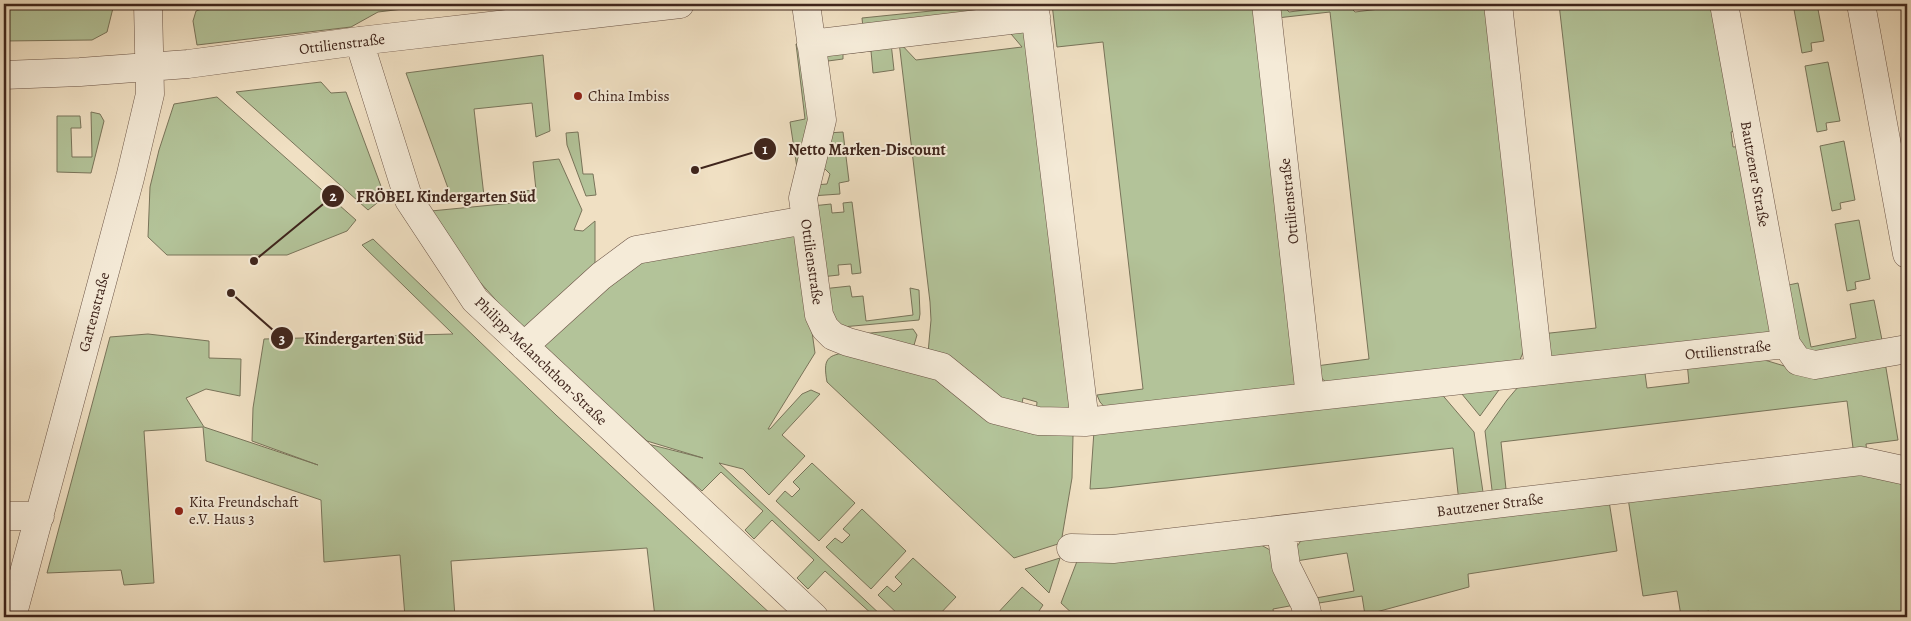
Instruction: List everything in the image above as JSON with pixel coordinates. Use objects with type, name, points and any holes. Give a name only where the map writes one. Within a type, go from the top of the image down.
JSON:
[{"type":"street","name":"Gartenstraße","points":[[12,617],[130,178],[150,94],[148,4]]},
{"type":"street","name":"Ottilienstraße","points":[[4,75],[188,64],[359,41],[680,4]]},
{"type":"street","name":"Ottilienstraße","points":[[806,4],[822,120],[803,198],[819,315],[825,328],[833,336],[848,342],[942,367],[995,410],[1038,421],[1085,422],[1786,344],[1798,361],[1815,365],[1907,349]]},
{"type":"street","name":"Ottilienstraße","points":[[1266,4],[1310,397]]},
{"type":"street","points":[[1498,4],[1539,371]]},
{"type":"street","name":"Bautzener Straße","points":[[1724,4],[1786,344]]},
{"type":"street","points":[[1861,4],[1907,254]]},
{"type":"street","points":[[811,44],[1035,10],[1085,422]]},
{"type":"street","name":"Philipp-Melanchthon-Straße","points":[[359,41],[409,200],[475,300],[814,617]]},
{"type":"street","points":[[524,346],[601,276],[636,250],[806,220]]},
{"type":"street","name":"Bautzener Straße","points":[[1071,548],[1113,549],[1861,461],[1907,470]]},
{"type":"street","points":[[4,516],[40,516]]},
{"type":"street","points":[[1281,530],[1286,566],[1306,604],[1308,617]]},
{"type":"green space","points":[[4,4],[114,4],[107,32],[92,40],[4,41]]},
{"type":"green space","points":[[239,4],[445,4],[378,12],[351,27],[197,45],[193,21],[196,11],[205,8]]},
{"type":"green space","points":[[1000,4],[1024,4],[1025,11],[863,28],[862,18]]},
{"type":"green space","points":[[1052,4],[1258,4],[1301,368],[1294,385],[1281,391],[1108,411],[1100,402],[1097,395],[1143,389],[1103,42],[1057,47]]},
{"type":"green space","points":[[1278,4],[1282,4],[1289,12],[1329,7],[1331,4],[1347,4],[1355,12],[1420,4],[1490,4],[1528,342],[1517,366],[1327,383],[1319,376],[1316,366],[1369,359],[1330,12],[1277,18]]},
{"type":"green space","points":[[1559,4],[1718,4],[1740,130],[1731,132],[1733,147],[1743,146],[1774,324],[1767,335],[1557,361],[1542,348],[1541,334],[1596,328]]},
{"type":"green space","points":[[1793,4],[1817,4],[1824,41],[1811,43],[1812,51],[1802,53]]},
{"type":"green space","points":[[1031,26],[1071,414],[1036,413],[1037,402],[1023,398],[1021,409],[928,353],[931,320],[930,302],[899,42],[916,60],[1022,47],[1006,28]]},
{"type":"green space","points":[[891,43],[894,70],[873,73],[871,51],[843,54],[843,59],[823,60],[822,50]]},
{"type":"green space","points":[[796,44],[807,46],[815,118],[799,181],[790,122],[805,119]]},
{"type":"green space","points":[[543,55],[550,131],[536,137],[532,103],[474,109],[484,196],[452,199],[406,73]]},
{"type":"green space","points":[[1828,62],[1840,121],[1826,123],[1827,130],[1817,132],[1805,66]]},
{"type":"green space","points":[[321,82],[331,93],[346,92],[385,197],[368,210],[236,92]]},
{"type":"green space","points":[[217,97],[356,220],[347,231],[287,255],[167,255],[148,237],[150,187],[159,150],[174,104]]},
{"type":"green space","points":[[91,112],[100,114],[104,121],[91,173],[57,172],[57,116],[80,116],[81,128],[71,128],[72,157],[92,157]]},
{"type":"green space","points":[[578,132],[583,174],[593,174],[596,195],[586,196],[567,145],[566,133]]},
{"type":"green space","points":[[843,132],[849,181],[839,183],[840,194],[811,196],[815,185],[827,184],[830,174],[824,168],[827,133]]},
{"type":"green space","points":[[1844,141],[1855,200],[1840,203],[1841,209],[1832,211],[1820,146]]},
{"type":"green space","points":[[559,159],[582,210],[574,230],[583,231],[595,221],[595,266],[798,233],[815,353],[768,429],[802,394],[811,390],[820,394],[782,435],[805,456],[769,495],[743,469],[719,463],[883,617],[875,617],[825,571],[808,589],[797,578],[814,560],[772,520],[754,539],[745,530],[763,511],[721,472],[702,491],[648,444],[703,458],[647,441],[519,326],[462,262],[431,211],[513,203],[512,192],[536,190],[533,162]]},
{"type":"green space","points":[[852,202],[861,273],[852,274],[851,264],[838,265],[839,275],[821,277],[812,206],[831,204],[832,213],[844,212],[843,203]]},
{"type":"green space","points":[[1859,220],[1870,279],[1855,282],[1856,289],[1847,291],[1835,224]]},
{"type":"green space","points":[[373,239],[556,415],[774,617],[655,617],[647,548],[451,561],[455,617],[405,617],[400,555],[324,562],[321,500],[206,461],[203,427],[144,431],[154,583],[124,585],[121,570],[47,573],[110,337],[148,334],[209,341],[209,358],[241,359],[240,396],[206,389],[186,398],[204,427],[318,465],[252,441],[253,408],[264,339],[453,334],[362,245]]},
{"type":"green space","points":[[1798,283],[1811,347],[1856,338],[1850,304],[1874,300],[1883,345],[1817,357],[1795,344],[1784,286]]},
{"type":"green space","points":[[850,286],[852,297],[863,296],[866,321],[913,315],[910,288],[919,290],[919,320],[842,327],[835,321],[822,289]]},
{"type":"green space","points":[[913,329],[917,335],[912,352],[860,334]]},
{"type":"green space","points":[[850,352],[928,374],[1068,431],[1073,436],[1072,478],[1061,543],[1014,558],[827,382],[826,363],[828,359]]},
{"type":"green space","points":[[1748,355],[1791,368],[1885,362],[1898,440],[1866,444],[1867,454],[1853,448],[1847,401],[1501,442],[1506,489],[1496,498],[1492,490],[1485,431],[1524,380],[1644,366],[1647,388],[1689,383],[1687,362]]},
{"type":"green space","points":[[1504,383],[1480,416],[1457,388]]},
{"type":"green space","points":[[1439,391],[1474,432],[1483,492],[1459,502],[1453,448],[1090,489],[1094,431]]},
{"type":"green space","points":[[812,463],[855,503],[819,541],[776,501],[785,491],[792,497],[800,489],[793,482]]},
{"type":"green space","points":[[1857,471],[1907,482],[1907,617],[1711,617],[1709,611],[1681,616],[1677,591],[1643,596],[1628,498]]},
{"type":"green space","points":[[1609,501],[1617,551],[1468,574],[1469,587],[1365,615],[1362,596],[1319,603],[1316,598],[1354,591],[1347,553],[1296,561],[1294,551],[1304,536]]},
{"type":"green space","points":[[862,509],[906,551],[871,589],[826,547],[835,538],[842,543],[850,535],[843,529]]},
{"type":"green space","points":[[1254,541],[1270,550],[1295,605],[1273,609],[1274,617],[1076,617],[1061,603],[1079,556]]},
{"type":"green space","points":[[913,558],[956,597],[937,617],[901,617],[878,595],[887,586],[894,592],[902,584],[895,577]]},
{"type":"green space","points":[[1060,558],[1049,593],[1025,569]]},
{"type":"green space","points":[[1022,587],[1043,605],[1035,617],[994,617]]},
{"type":"place","name":"China Imbiss","points":[[578,96]]},
{"type":"place","name":"Netto Marken-Discount","points":[[695,170]]},
{"type":"place","name":"FRÖBEL Kindergarten Süd","points":[[254,261]]},
{"type":"place","name":"Kindergarten Süd","points":[[231,293]]},
{"type":"place","name":"Kita Freundschaft e.V. Haus 3","points":[[179,511]]}]
